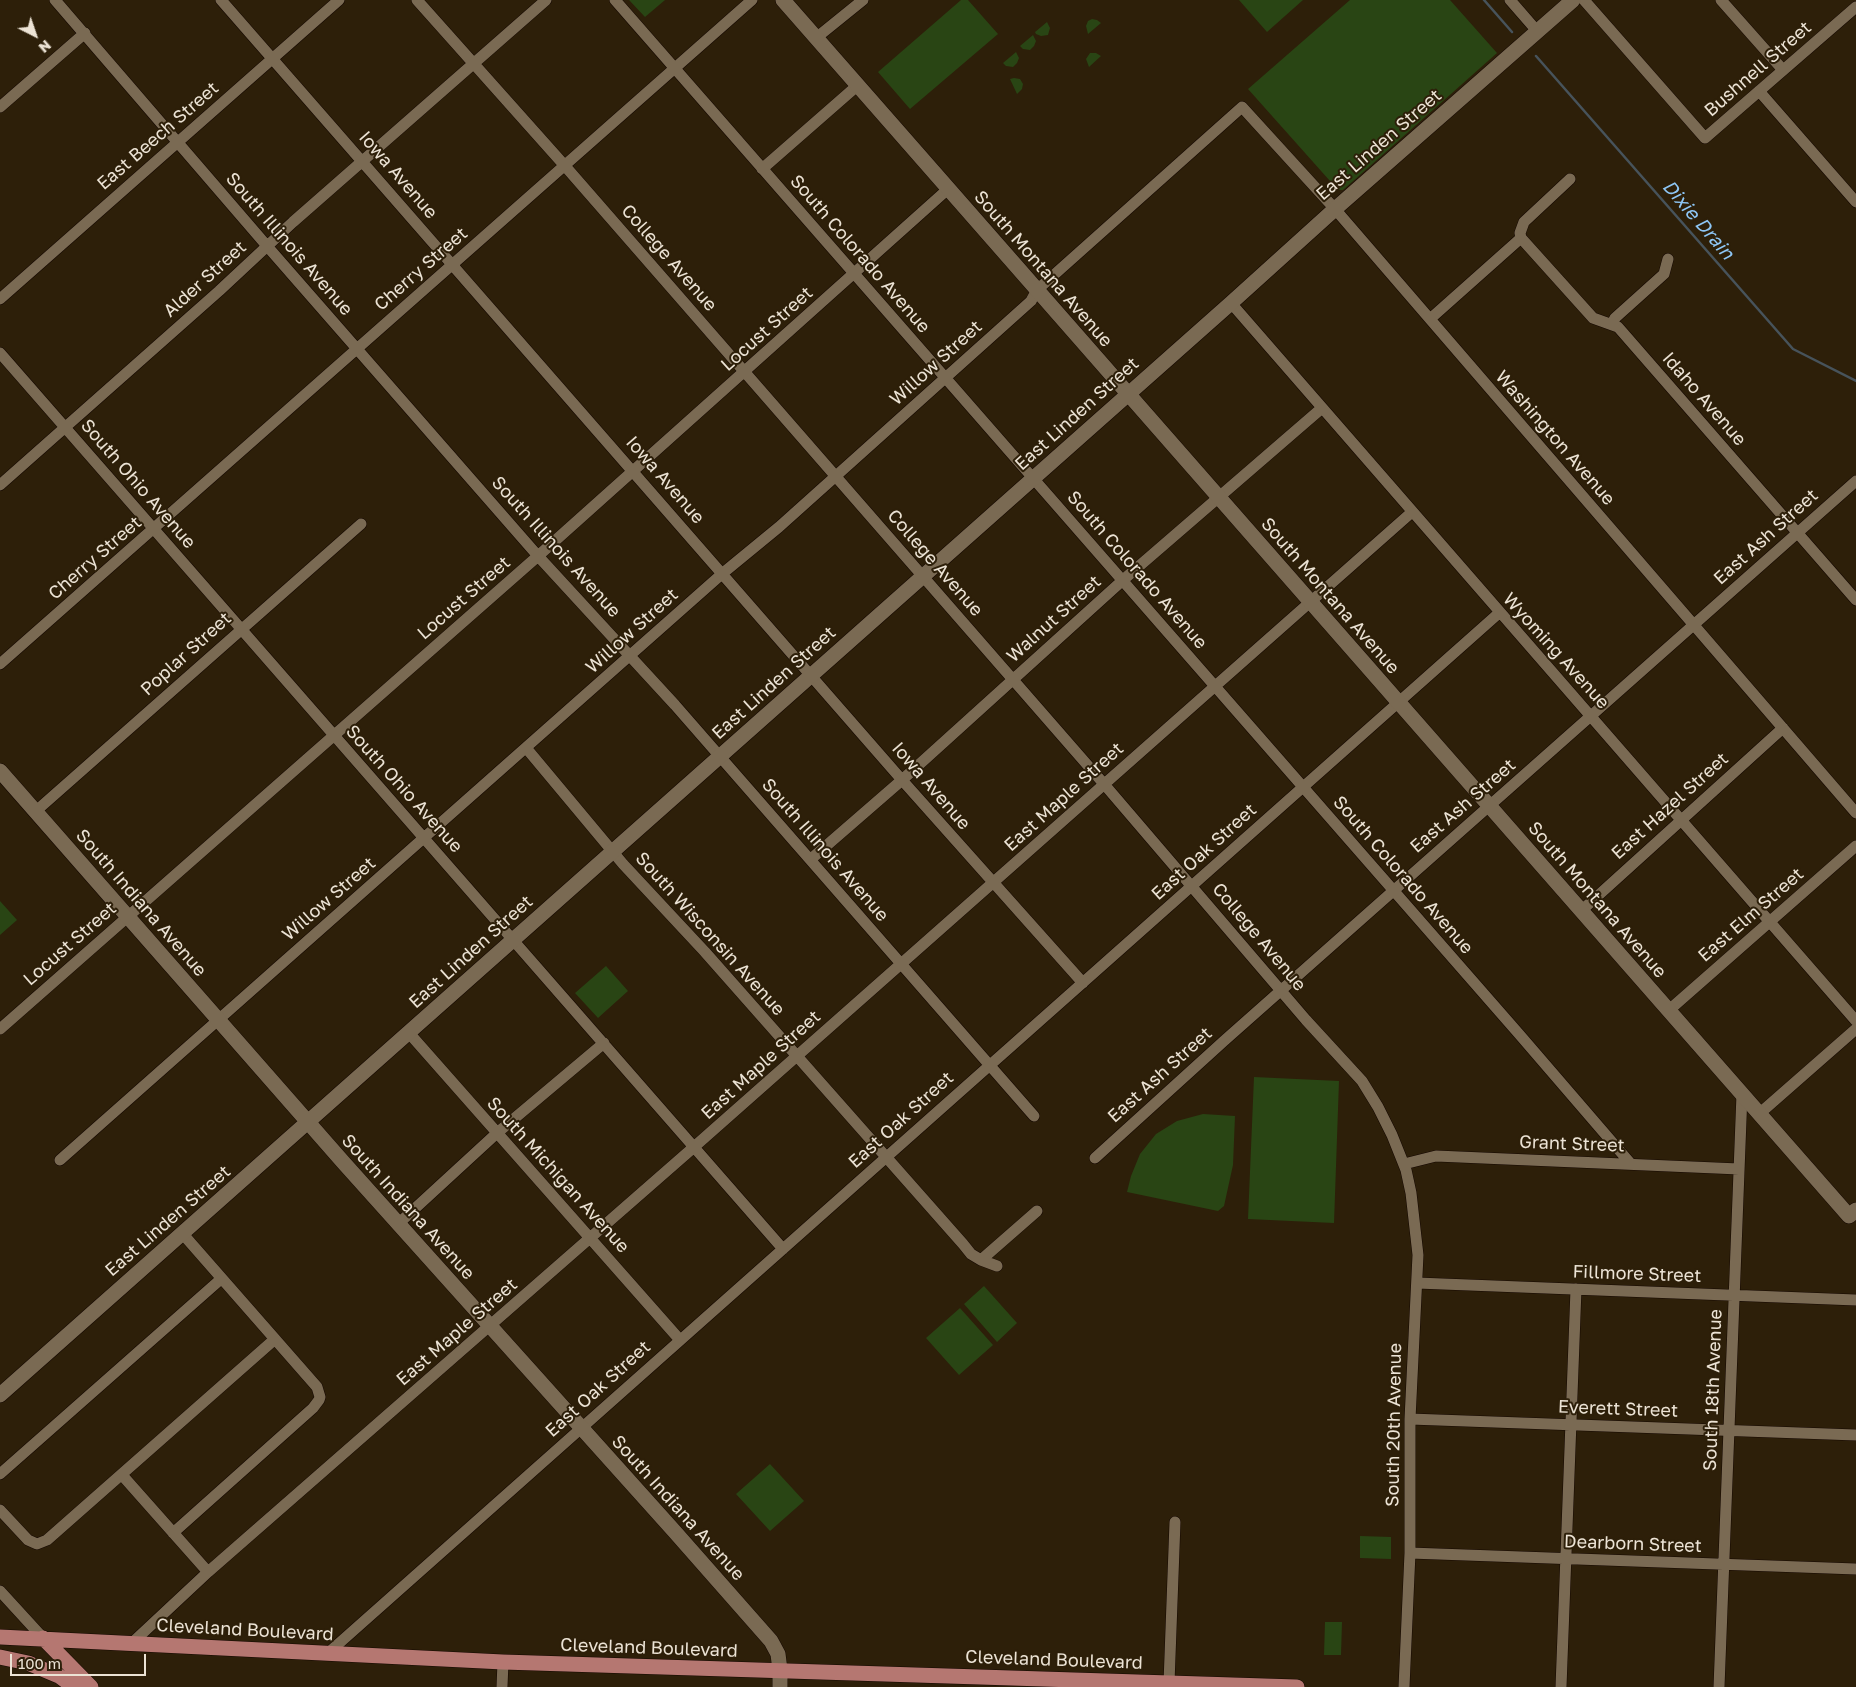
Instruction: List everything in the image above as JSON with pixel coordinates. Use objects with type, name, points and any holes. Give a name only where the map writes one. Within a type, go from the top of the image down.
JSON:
[{"type":"main road","name":"South Montana Avenue","points":[[783,0],[1759,1114],[1852,1213]]},
{"type":"main road","name":"East Linden Street","points":[[0,1395],[812,676],[1335,209],[1573,0]]},
{"type":"main road","name":"South Indiana Avenue","points":[[0,771],[398,1224],[771,1642],[778,1654],[780,1687]]},
{"type":"main road","name":"Cleveland Boulevard","points":[[0,1637],[132,1642],[503,1662],[780,1670],[1091,1684],[1169,1683],[1297,1687]]},
{"type":"main road","points":[[43,1638],[91,1687]]},
{"type":"main road","points":[[75,1670],[73,1656],[86,1640]]},
{"type":"main road","points":[[0,1657],[28,1663],[59,1676],[74,1687]]},
{"type":"street","name":"South Illinois Avenue","points":[[55,0],[177,143],[538,556],[631,656],[811,859],[1034,1116]]},
{"type":"street","name":"Iowa Avenue","points":[[221,0],[902,780],[1083,983]]},
{"type":"street","name":"East Beech Street","points":[[0,298],[338,0]]},
{"type":"street","name":"College Avenue","points":[[417,0],[565,166],[1362,1081],[1378,1107],[1404,1164]]},
{"type":"street","name":"Alder Street","points":[[0,485],[362,161],[546,0]]},
{"type":"street","name":"South Colorado Avenue","points":[[615,0],[1631,1164]]},
{"type":"street","name":"Cherry Street","points":[[0,664],[752,0]]},
{"type":"street","points":[[816,38],[863,0]]},
{"type":"street","points":[[1510,0],[1537,31]]},
{"type":"street","name":"Bushnell Street","points":[[1584,0],[1705,138],[1856,7]]},
{"type":"street","points":[[1721,0],[1783,70]]},
{"type":"street","points":[[0,107],[85,33]]},
{"type":"street","points":[[762,169],[858,85]]},
{"type":"street","points":[[1759,91],[1856,202]]},
{"type":"street","name":"Washington Avenue","points":[[1223,124],[1242,107],[1335,209],[1430,318],[1856,813]]},
{"type":"street","name":"Willow Street","points":[[60,1160],[723,574],[779,527],[1031,301],[1037,290],[1223,124]]},
{"type":"street","points":[[1430,318],[1521,236],[1524,222],[1570,179]]},
{"type":"street","name":"Locust Street","points":[[0,1030],[538,556],[948,189]]},
{"type":"street","name":"Idaho Avenue","points":[[1521,236],[1593,318],[1618,327],[1856,600]]},
{"type":"street","points":[[1612,324],[1615,318],[1664,274],[1668,259]]},
{"type":"street","name":"Wyoming Avenue","points":[[1231,303],[1856,1021]]},
{"type":"street","name":"South Ohio Avenue","points":[[0,353],[333,736],[514,939],[783,1248]]},
{"type":"street","name":"Walnut Street","points":[[811,859],[902,780],[1123,580],[1322,408]]},
{"type":"street","name":"East Ash Street","points":[[1095,1158],[1281,990],[1856,481]]},
{"type":"street","name":"East Maple Street","points":[[132,1642],[208,1572],[591,1238],[1412,512]]},
{"type":"street","name":"Poplar Street","points":[[36,811],[361,524]]},
{"type":"street","name":"East Oak Street","points":[[327,1654],[1499,613]]},
{"type":"street","name":"East Hazel Street","points":[[1581,911],[1783,728]]},
{"type":"street","name":"South Wisconsin Avenue","points":[[527,749],[613,852],[705,952],[971,1254],[981,1260]]},
{"type":"street","name":"East Elm Street","points":[[1668,1010],[1856,846]]},
{"type":"street","points":[[1759,1114],[1856,1029]]},
{"type":"street","name":"South Michigan Avenue","points":[[409,1033],[680,1340]]},
{"type":"street","points":[[398,1224],[497,1133],[604,1043]]},
{"type":"street","name":"South 18th Avenue","points":[[1719,1687],[1742,1094]]},
{"type":"street","name":"Grant Street","points":[[1404,1164],[1436,1156],[1739,1169]]},
{"type":"street","name":"South 20th Avenue","points":[[1404,1164],[1410,1192],[1417,1246],[1410,1419],[1410,1553],[1404,1687]]},
{"type":"street","points":[[997,1266],[981,1260],[1037,1211]]},
{"type":"street","points":[[173,1533],[320,1400],[318,1387],[182,1234]]},
{"type":"street","points":[[0,1474],[222,1278]]},
{"type":"street","name":"Fillmore Street","points":[[1417,1283],[1856,1300]]},
{"type":"street","points":[[1561,1687],[1576,1289]]},
{"type":"street","points":[[0,1510],[28,1540],[32,1543],[42,1543],[70,1521],[275,1339]]},
{"type":"street","name":"Everett Street","points":[[1410,1419],[1856,1435]]},
{"type":"street","points":[[122,1475],[208,1572]]},
{"type":"street","points":[[1169,1683],[1176,1522]]},
{"type":"street","name":"Dearborn Street","points":[[1410,1553],[1856,1569]]},
{"type":"street","points":[[0,1591],[43,1638]]},
{"type":"street","points":[[502,1687],[503,1662]]},
{"type":"green space","points":[[629,0],[665,0],[645,17]]},
{"type":"green space","points":[[961,0],[968,0],[998,34],[910,109],[878,72]]},
{"type":"green space","points":[[1239,0],[1303,0],[1267,32]]},
{"type":"green space","points":[[1350,0],[1450,0],[1497,53],[1343,190],[1338,190],[1248,89]]},
{"type":"green space","points":[[1092,19],[1101,23],[1088,34],[1086,26],[1088,21]]},
{"type":"green space","points":[[1047,22],[1050,28],[1048,35],[1041,36],[1036,34],[1035,32]]},
{"type":"green space","points":[[1033,35],[1036,41],[1034,46],[1030,50],[1023,49],[1020,46]]},
{"type":"green space","points":[[1016,52],[1019,58],[1017,63],[1013,67],[1006,66],[1003,63]]},
{"type":"green space","points":[[1090,53],[1096,53],[1101,56],[1089,67],[1086,59]]},
{"type":"green space","points":[[1010,79],[1020,79],[1023,84],[1022,89],[1017,94]]},
{"type":"green space","points":[[0,901],[17,920],[0,935]]},
{"type":"green space","points":[[606,966],[628,991],[598,1018],[575,993]]},
{"type":"green space","points":[[1254,1077],[1339,1081],[1334,1223],[1248,1219]]},
{"type":"green space","points":[[1203,1114],[1235,1116],[1233,1165],[1224,1206],[1218,1211],[1127,1192],[1140,1154],[1156,1134],[1177,1121]]},
{"type":"green space","points":[[984,1286],[1017,1323],[997,1342],[964,1304]]},
{"type":"green space","points":[[960,1308],[993,1345],[959,1375],[926,1338]]},
{"type":"green space","points":[[770,1464],[804,1501],[770,1531],[736,1494]]},
{"type":"green space","points":[[1360,1536],[1391,1537],[1391,1559],[1360,1558]]},
{"type":"green space","points":[[1325,1622],[1342,1622],[1341,1655],[1324,1655]]},
{"type":"waterway","name":"Dixie Drain","points":[[1484,0],[1512,32]]},
{"type":"waterway","name":"Dixie Drain","points":[[1536,56],[1793,349],[1856,381]]}]
